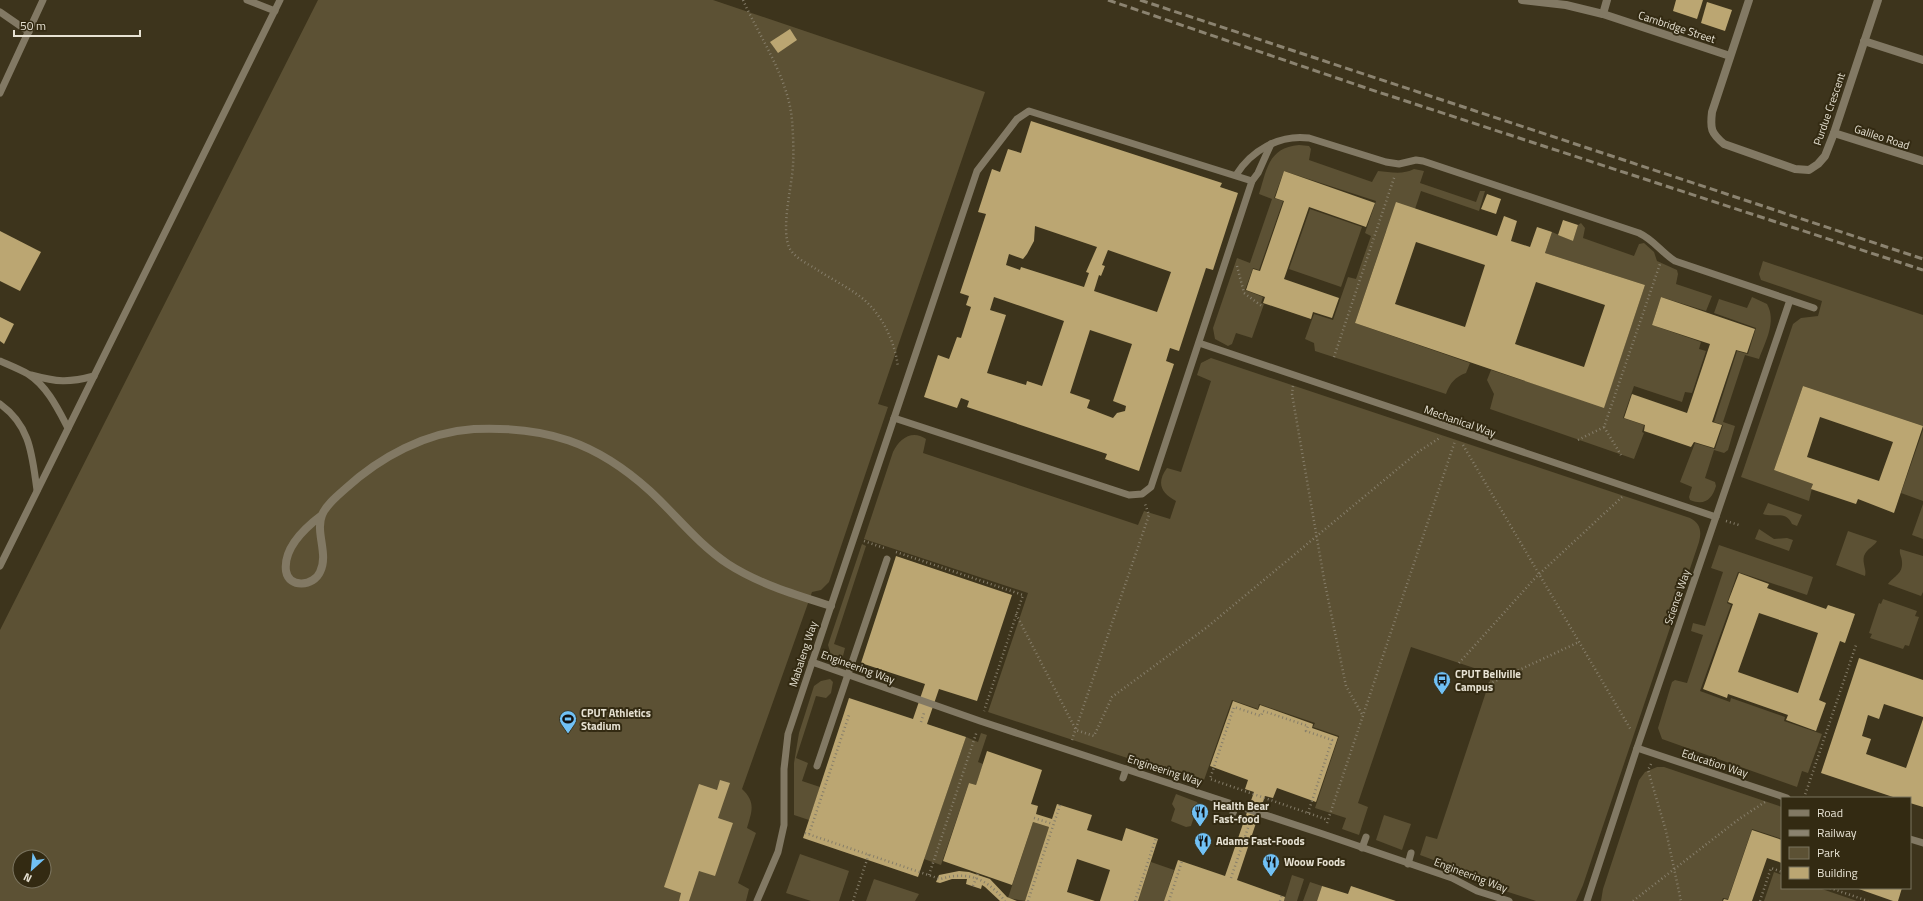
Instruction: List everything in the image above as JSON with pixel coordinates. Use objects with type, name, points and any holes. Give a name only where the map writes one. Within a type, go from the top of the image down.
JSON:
[{"type":"street","name":"Cambridge Street","points":[[1522,0],[1566,5],[1603,14],[1730,56]]},
{"type":"street","points":[[1603,14],[1607,0]]},
{"type":"street","name":"Purdue Crescent","points":[[1749,0],[1712,112],[1710,126],[1715,137],[1724,144],[1795,169],[1809,170],[1818,164],[1825,156],[1878,0]]},
{"type":"street","points":[[1864,41],[1923,60]]},
{"type":"street","name":"Galileo Road","points":[[1834,133],[1923,161]]},
{"type":"street","points":[[322,515],[320,524],[323,557],[321,570],[311,582],[303,585],[292,580],[286,571],[288,556],[295,541],[322,515],[337,496],[357,478],[374,466],[407,447],[434,436],[471,430],[498,428],[544,433],[582,444],[609,458],[650,491],[691,533],[729,564],[766,583],[831,606]]},
{"type":"lane","points":[[0,93],[43,0]]},
{"type":"lane","points":[[247,0],[275,11]]},
{"type":"lane","points":[[0,566],[280,0]]},
{"type":"lane","points":[[0,12],[29,32]]},
{"type":"lane","name":"Mabaleng Way","points":[[757,901],[778,852],[784,825],[784,769],[788,734],[977,171],[1017,119],[1023,113],[1029,111],[1037,112],[1252,180]]},
{"type":"lane","points":[[1236,175],[1249,158],[1271,144],[1290,138],[1309,138],[1386,162],[1399,164],[1423,160],[1639,233],[1647,237],[1675,261],[1814,308]]},
{"type":"lane","points":[[894,418],[1129,495],[1142,494],[1151,487],[1252,180],[1258,173],[1271,144]]},
{"type":"lane","name":"Science Way","points":[[1587,901],[1640,738],[1790,300]]},
{"type":"lane","name":"Mechanical Way","points":[[1199,343],[1716,517]]},
{"type":"lane","points":[[0,361],[28,374],[56,381],[69,381],[94,376]]},
{"type":"lane","points":[[28,374],[43,388],[56,404],[68,428]]},
{"type":"lane","points":[[0,404],[10,411],[21,423],[28,438],[32,451],[38,490]]},
{"type":"lane","points":[[817,766],[887,559]]},
{"type":"lane","name":"Engineering Way","points":[[812,662],[847,676],[980,721],[1452,878],[1477,891],[1509,901]]},
{"type":"lane","name":"Education Way","points":[[1637,748],[1784,797]]},
{"type":"lane","points":[[1123,778],[1126,769]]},
{"type":"lane","points":[[1233,813],[1236,805]]},
{"type":"lane","points":[[1362,848],[1366,837]]},
{"type":"lane","points":[[1911,839],[1923,843]]},
{"type":"lane","points":[[1408,864],[1411,853]]},
{"type":"path","points":[[743,0],[773,59],[788,94],[792,120],[793,166],[785,234],[790,249],[808,264],[845,287],[867,304],[880,318],[896,354],[899,369]]},
{"type":"path","points":[[1334,357],[1399,164]]},
{"type":"path","points":[[1578,440],[1604,426],[1664,252]]},
{"type":"path","points":[[1236,262],[1244,293],[1263,307]]},
{"type":"path","points":[[1294,376],[1292,394],[1316,535],[1346,686],[1363,716]]},
{"type":"path","points":[[1604,426],[1621,455]]},
{"type":"path","points":[[1016,614],[1076,730],[1094,736],[1112,698],[1206,628],[1316,535],[1418,452],[1442,436]]},
{"type":"path","points":[[1449,438],[1462,442],[1632,732],[1640,738]]},
{"type":"path","points":[[1323,834],[1455,439]]},
{"type":"path","points":[[1459,663],[1504,612],[1540,575],[1631,489]]},
{"type":"path","points":[[1069,750],[1149,515],[1142,494]]},
{"type":"path","points":[[854,538],[902,556],[1023,595],[928,875]]},
{"type":"path","points":[[1489,684],[1579,642]]},
{"type":"path","points":[[1804,797],[1856,645]]},
{"type":"path","points":[[809,834],[851,707]]},
{"type":"path","points":[[1308,813],[1332,740],[1306,731],[1308,726],[1263,711],[1261,716],[1234,707],[1210,779],[1328,820]]},
{"type":"path","points":[[1655,754],[1648,770],[1675,868],[1681,901]]},
{"type":"path","points":[[1258,801],[1260,794]]},
{"type":"path","points":[[1633,901],[1739,819],[1777,794]]},
{"type":"path","points":[[1028,901],[1060,805]]},
{"type":"path","points":[[1231,878],[1253,815]]},
{"type":"path","points":[[1034,818],[1054,824]]},
{"type":"path","points":[[805,833],[940,879],[962,876],[976,878],[995,889],[1005,901]]},
{"type":"path","points":[[1135,901],[1156,838]]},
{"type":"path","points":[[853,901],[869,854]]},
{"type":"path","points":[[1169,901],[1182,862]]},
{"type":"path","points":[[1760,901],[1771,868],[1781,872]]},
{"type":"path","points":[[973,886],[978,873]]},
{"type":"path","points":[[1833,889],[1868,901]]},
{"type":"path","points":[[1280,901],[1282,896]]},
{"type":"green space","points":[[318,0],[713,0],[985,92],[878,404],[888,407],[829,582],[821,590],[812,592],[742,789],[749,798],[752,807],[747,828],[756,833],[738,883],[749,889],[746,901],[0,901],[0,630]]},
{"type":"green space","points":[[1299,145],[1309,146],[1311,149],[1309,160],[1372,182],[1378,171],[1401,173],[1414,169],[1424,171],[1420,183],[1476,202],[1480,191],[1485,191],[1479,211],[1421,191],[1415,209],[1386,231],[1355,323],[1470,363],[1466,373],[1453,381],[1446,394],[1315,351],[1314,343],[1305,339],[1314,314],[1333,320],[1348,277],[1356,279],[1371,236],[1365,233],[1376,201],[1284,171],[1274,198],[1283,201],[1259,270],[1253,268],[1245,290],[1263,297],[1261,303],[1264,304],[1252,338],[1236,333],[1232,344],[1228,346],[1215,339],[1213,328],[1237,258],[1250,263],[1272,199],[1259,194],[1270,161],[1281,150]]},
{"type":"green space","points":[[1310,209],[1362,227],[1341,287],[1289,269]]},
{"type":"green space","points":[[1581,223],[1585,228],[1583,238],[1634,256],[1639,244],[1644,243],[1654,252],[1657,261],[1677,270],[1678,274],[1676,284],[1712,296],[1706,311],[1661,297],[1652,325],[1701,342],[1699,349],[1706,351],[1692,393],[1685,392],[1682,402],[1634,386],[1623,418],[1644,425],[1642,432],[1644,433],[1634,459],[1490,409],[1494,394],[1487,380],[1491,370],[1604,407],[1645,285],[1545,253],[1552,232],[1573,241],[1578,225]]},
{"type":"green space","points":[[1763,261],[1923,315],[1923,426],[1803,386],[1774,470],[1813,484],[1809,501],[1741,477],[1793,324],[1801,318],[1818,316],[1822,301],[1761,280],[1759,274]]},
{"type":"green space","points":[[1752,297],[1767,304],[1771,318],[1769,332],[1759,359],[1745,355],[1723,422],[1735,426],[1728,450],[1724,453],[1714,450],[1705,478],[1715,482],[1716,486],[1714,491],[1710,498],[1704,502],[1695,502],[1690,500],[1689,497],[1692,487],[1680,482],[1695,443],[1715,449],[1723,425],[1714,422],[1737,351],[1748,354],[1756,328],[1714,313],[1719,299],[1747,308]]},
{"type":"green space","points":[[1211,358],[1690,518],[1696,522],[1700,531],[1699,542],[1583,885],[1576,901],[1536,901],[1471,880],[1447,865],[1420,855],[1426,836],[1437,839],[1492,674],[1411,647],[1358,803],[1368,807],[1359,835],[1342,829],[1346,818],[1315,808],[1339,736],[1313,727],[1315,723],[1259,704],[1258,709],[1232,700],[1203,783],[988,712],[1028,593],[864,539],[893,452],[902,440],[911,435],[921,436],[926,439],[923,453],[1138,525],[1144,511],[1170,519],[1176,501],[1164,491],[1161,483],[1162,478],[1167,468],[1181,472],[1211,381],[1197,375],[1201,363]]},
{"type":"green space","points":[[1923,430],[1923,501],[1901,493]]},
{"type":"green space","points":[[1768,503],[1802,515],[1797,526],[1792,524],[1786,517],[1763,514]]},
{"type":"green space","points":[[1923,504],[1923,539],[1912,535]]},
{"type":"green space","points":[[1759,529],[1774,539],[1787,538],[1793,540],[1789,551],[1755,539]]},
{"type":"green space","points":[[1848,531],[1877,541],[1864,556],[1865,576],[1836,565]]},
{"type":"green space","points":[[862,544],[866,546],[834,644],[845,648],[842,660],[838,661],[831,655],[828,645]]},
{"type":"green space","points":[[1719,545],[1813,577],[1807,595],[1738,572],[1727,603],[1731,605],[1700,691],[1730,702],[1731,698],[1785,717],[1784,721],[1822,734],[1808,773],[1802,771],[1797,787],[1662,739],[1658,728],[1672,682],[1675,680],[1687,683],[1703,635],[1691,631],[1693,623],[1705,626],[1723,572],[1711,568]]},
{"type":"green space","points":[[1900,549],[1923,556],[1923,592],[1921,596],[1888,584],[1900,572],[1902,562]]},
{"type":"green space","points":[[1883,599],[1917,611],[1915,616],[1919,617],[1909,646],[1905,645],[1903,649],[1870,638],[1872,634],[1869,633],[1879,603],[1881,604]]},
{"type":"green space","points":[[830,679],[833,682],[831,693],[826,698],[816,696],[796,758],[808,763],[802,781],[820,787],[809,820],[794,815],[794,763],[799,733],[814,686],[821,681]]},
{"type":"green space","points":[[981,733],[987,735],[978,762],[983,764],[976,785],[969,783],[941,865],[924,859],[966,737],[978,742]]},
{"type":"green space","points":[[1657,767],[1664,767],[1781,807],[1781,839],[1752,829],[1728,899],[1723,898],[1722,901],[1601,901],[1603,889],[1639,780],[1645,772]]},
{"type":"green space","points":[[1176,794],[1197,802],[1198,804],[1191,826],[1186,827],[1171,821],[1175,809],[1172,804]]},
{"type":"green space","points":[[1384,815],[1411,824],[1402,850],[1376,840]]},
{"type":"green space","points":[[1033,822],[1049,827],[1025,901],[1008,898]]},
{"type":"green space","points":[[800,854],[849,871],[839,901],[811,901],[786,893]]},
{"type":"green space","points":[[1151,862],[1174,870],[1164,901],[1138,901]]},
{"type":"green space","points":[[1774,872],[1781,875],[1781,889],[1822,889],[1857,901],[1764,901]]},
{"type":"green space","points":[[1292,875],[1304,879],[1297,901],[1284,901]]},
{"type":"green space","points":[[874,879],[919,894],[915,901],[866,901]]},
{"type":"green space","points":[[1310,882],[1322,886],[1317,901],[1303,901]]},
{"type":"building","points":[[1676,0],[1703,0],[1697,19],[1673,11]]},
{"type":"building","points":[[1707,2],[1732,10],[1725,31],[1701,23]]},
{"type":"building","points":[[790,29],[797,40],[778,53],[770,42]]},
{"type":"building","points":[[1031,121],[1222,183],[1220,187],[1238,193],[1213,270],[1206,268],[1179,351],[1170,348],[1166,361],[1174,364],[1139,471],[1105,459],[1107,454],[967,407],[969,401],[961,398],[957,408],[924,397],[938,355],[949,359],[957,337],[961,338],[971,307],[966,305],[969,296],[960,293],[986,214],[978,212],[992,169],[1000,172],[1008,149],[1021,153]],"holes":[[[1035,226],[1097,247],[1086,272],[1089,273],[1084,287],[1021,267],[1020,270],[1006,265],[1009,254],[1023,259],[1034,241]],[[1108,250],[1171,272],[1157,312],[1094,291],[1099,275],[1101,276],[1105,266],[1102,265]],[[994,297],[1064,321],[1042,386],[1027,381],[1026,385],[987,373],[1006,315],[990,310]],[[1090,330],[1132,344],[1113,401],[1126,406],[1125,411],[1117,413],[1113,418],[1087,408],[1090,400],[1070,393]]]},
{"type":"building","points":[[1284,171],[1375,203],[1366,227],[1309,207],[1284,279],[1339,298],[1332,318],[1313,312],[1311,319],[1263,303],[1265,297],[1246,290],[1253,269],[1260,271],[1284,201],[1275,198]]},
{"type":"building","points":[[1487,194],[1501,199],[1496,214],[1481,209]]},
{"type":"building","points":[[1396,202],[1497,236],[1504,216],[1517,221],[1511,241],[1530,247],[1537,227],[1552,232],[1545,253],[1645,285],[1604,408],[1355,323]],"holes":[[[1416,242],[1485,265],[1465,327],[1395,304]],[[1536,282],[1605,305],[1584,367],[1515,344]]]},
{"type":"building","points":[[1563,220],[1578,225],[1573,241],[1558,235]]},
{"type":"building","points":[[0,231],[41,252],[20,291],[0,281]]},
{"type":"building","points":[[1661,297],[1755,329],[1747,353],[1736,350],[1712,422],[1722,425],[1714,448],[1694,442],[1691,447],[1644,431],[1645,425],[1624,418],[1632,394],[1687,413],[1710,344],[1652,325]]},
{"type":"building","points":[[0,317],[14,324],[4,344],[0,341]]},
{"type":"building","points":[[1803,386],[1923,426],[1894,513],[1858,499],[1856,504],[1811,489],[1813,484],[1774,470]],"holes":[[[1820,417],[1893,442],[1879,481],[1807,457]]]},
{"type":"building","points":[[896,556],[1012,595],[977,701],[939,689],[927,724],[966,737],[918,877],[803,838],[849,698],[913,719],[925,684],[861,663]]},
{"type":"building","points":[[1739,573],[1769,584],[1767,588],[1826,609],[1828,605],[1855,614],[1845,643],[1840,641],[1819,700],[1826,703],[1816,731],[1786,720],[1788,715],[1728,694],[1727,698],[1703,689],[1733,604],[1728,602]],"holes":[[[1759,613],[1818,633],[1798,693],[1738,672]]]},
{"type":"building","points":[[1859,658],[1923,680],[1923,717],[1884,704],[1879,719],[1868,715],[1862,736],[1871,739],[1866,754],[1906,768],[1923,719],[1923,807],[1911,803],[1911,797],[1893,797],[1821,773]]},
{"type":"building","points":[[1233,701],[1258,710],[1260,705],[1313,724],[1312,728],[1338,737],[1316,802],[1277,788],[1273,798],[1265,796],[1237,880],[1285,897],[1284,901],[1164,901],[1178,860],[1225,876],[1254,792],[1245,789],[1248,780],[1210,766]]},
{"type":"building","points":[[987,751],[1042,770],[1031,804],[1038,806],[1036,814],[1052,819],[1057,804],[1092,815],[1087,830],[1122,841],[1126,828],[1158,839],[1138,901],[1100,901],[1110,870],[1077,859],[1067,892],[1095,901],[1025,901],[1049,827],[1033,822],[1012,885],[943,861],[969,783],[976,785]]},
{"type":"building","points":[[720,780],[730,783],[718,818],[733,823],[715,876],[699,871],[689,901],[679,901],[681,893],[664,887],[699,784],[717,790]]},
{"type":"building","points":[[1752,830],[1781,840],[1781,863],[1767,858],[1752,901],[1723,901],[1724,899],[1728,900]]},
{"type":"building","points":[[959,871],[969,872],[990,879],[1007,897],[1017,901],[1000,901],[982,885],[981,889],[966,884],[967,879],[952,879],[940,883],[936,882],[939,875]]},
{"type":"building","points":[[1322,886],[1348,894],[1351,886],[1396,901],[1317,901]]},
{"type":"building","points":[[1859,889],[1902,889],[1898,901],[1893,901]]},
{"type":"railway","points":[[1108,0],[1369,89],[1923,270]]},
{"type":"railway","points":[[1140,0],[1923,259]]},
{"type":"place","name":"CPUT Bellville Campus","points":[[1442,695]]},
{"type":"place","name":"CPUT Athletics Stadium","points":[[568,734]]},
{"type":"place","name":"Health Bear Fast-food","points":[[1200,827]]},
{"type":"place","name":"Adams Fast-Foods","points":[[1203,856]]},
{"type":"place","name":"Woow Foods","points":[[1271,877]]}]
